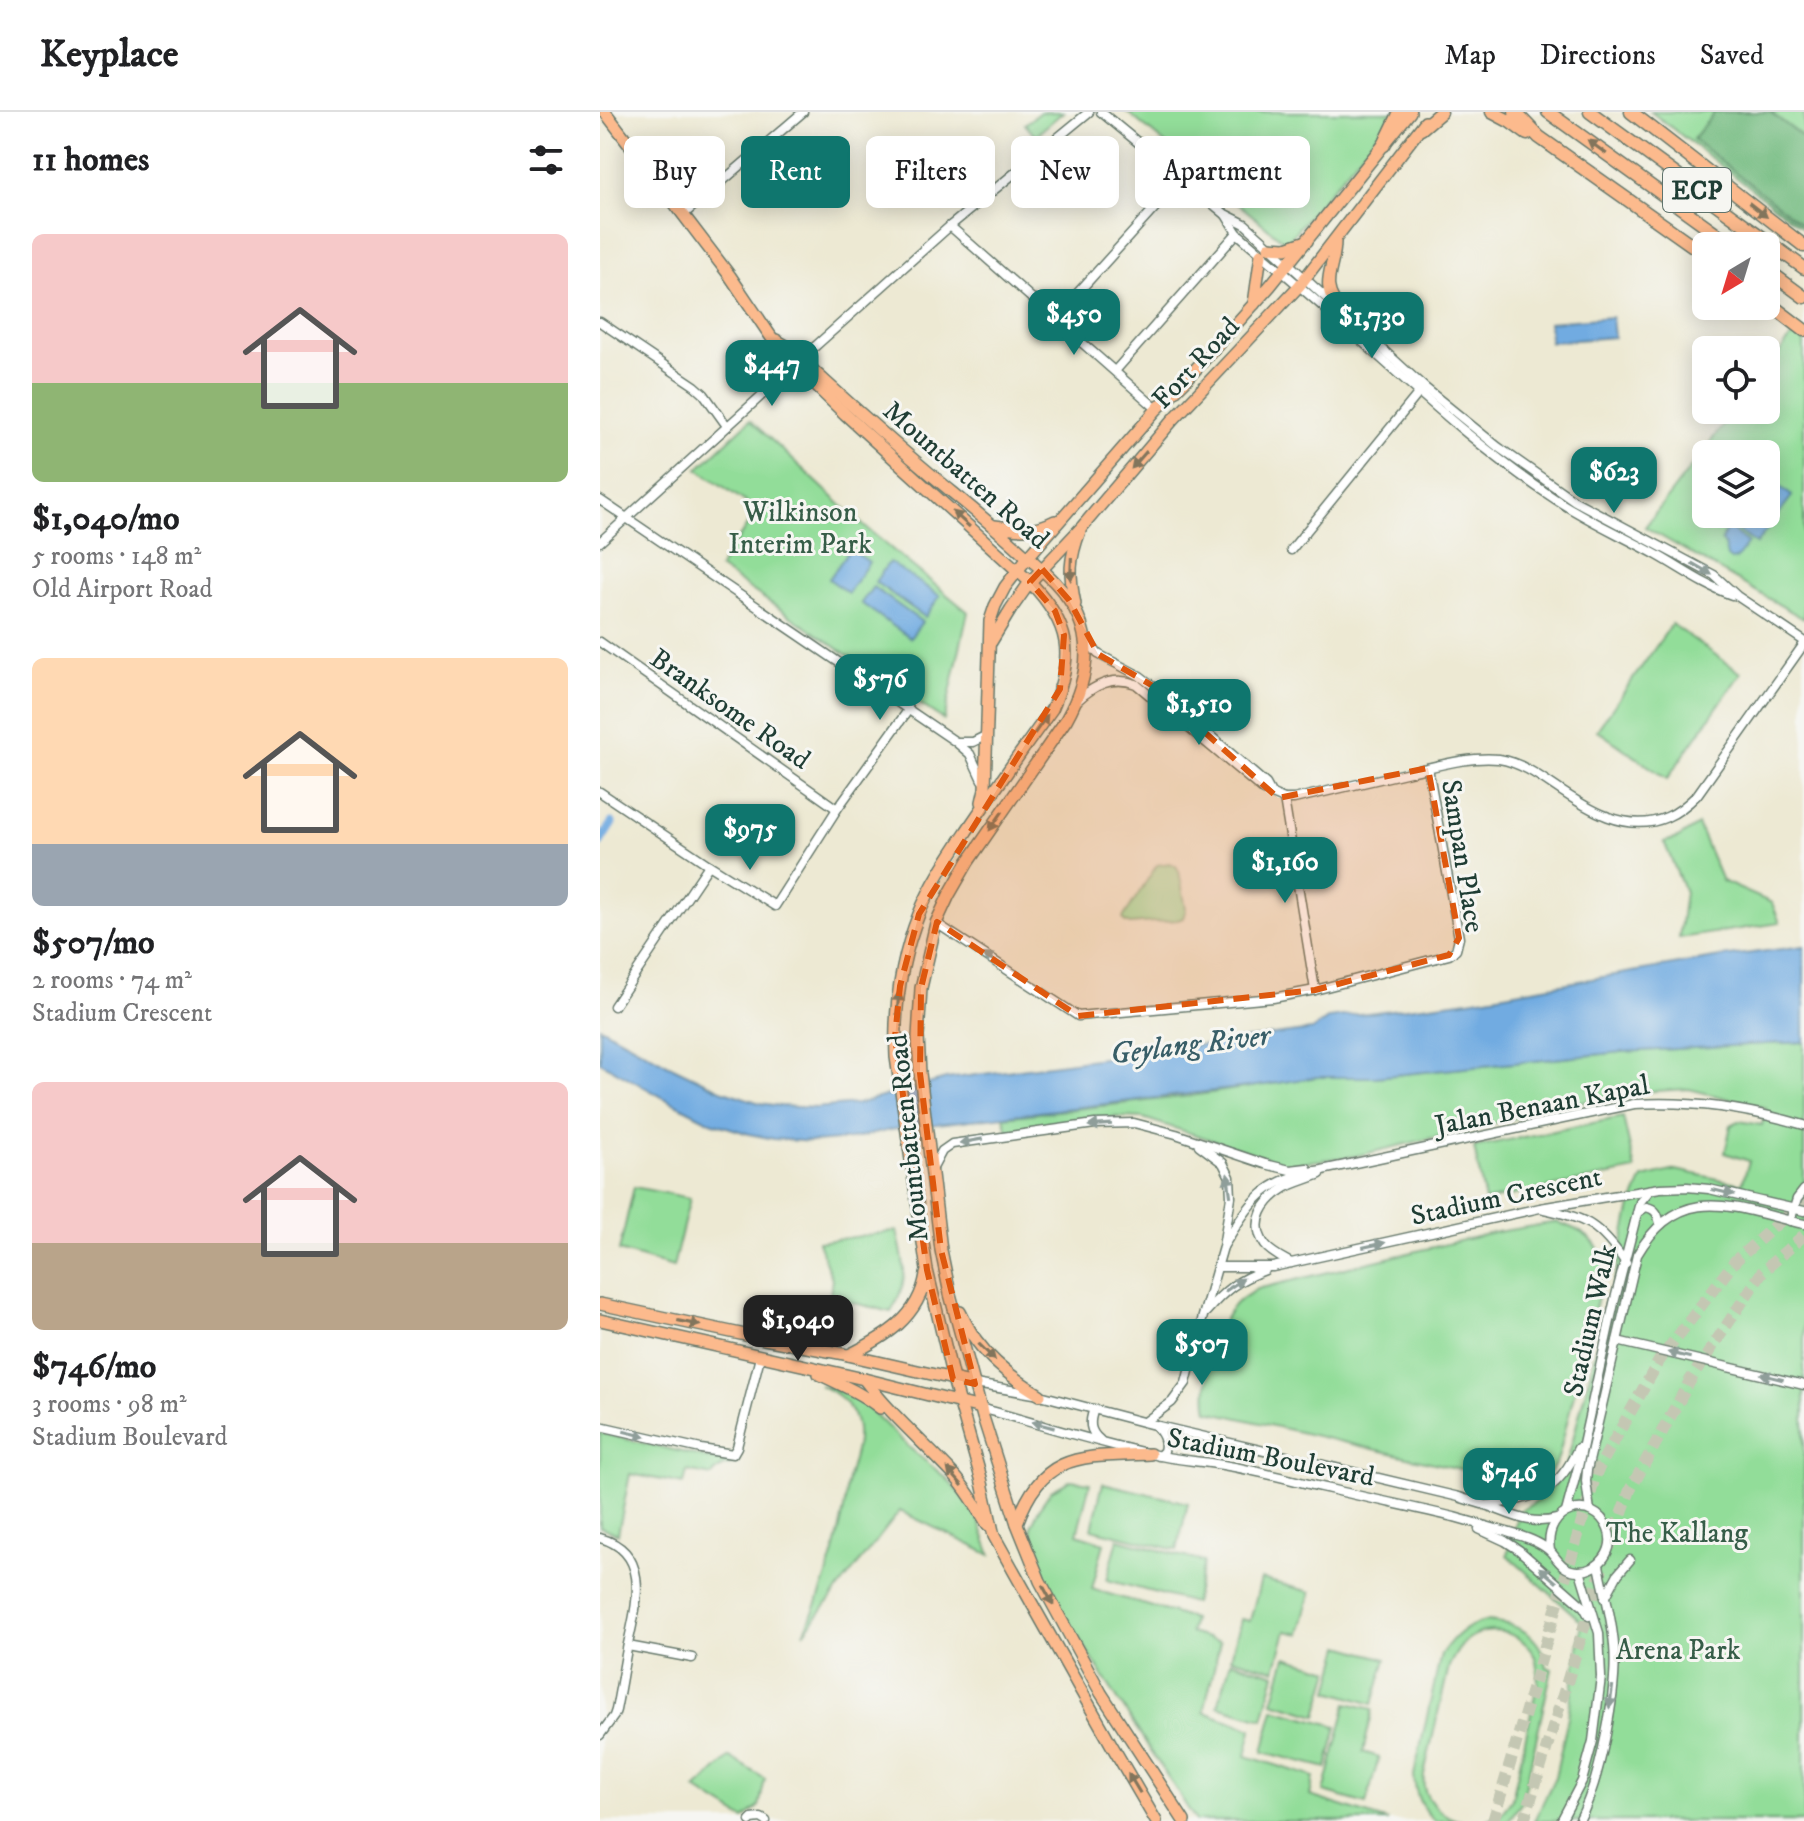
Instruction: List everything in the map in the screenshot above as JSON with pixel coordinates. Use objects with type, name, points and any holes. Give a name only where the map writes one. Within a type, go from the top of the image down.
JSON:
[{"type":"highway","points":[[1384,145],[1400,112]]},
{"type":"highway","points":[[1421,129],[1441,112]]},
{"type":"highway","points":[[1492,112],[1536,141],[1572,159]]},
{"type":"highway","points":[[1515,112],[1539,137],[1692,245]]},
{"type":"highway","name":"ECP","points":[[1590,112],[1804,268]]},
{"type":"highway","points":[[1631,112],[1804,246]]},
{"type":"highway","name":"ECP","points":[[1549,113],[1715,232]]},
{"type":"highway","points":[[1780,279],[1804,297]]},
{"type":"highway","points":[[1780,312],[1804,330]]},
{"type":"main road","name":"Mountbatten Road","points":[[605,112],[772,337],[788,347],[798,363],[1030,582],[1059,620],[1066,646],[1064,679],[1052,709],[980,810],[933,883],[906,953],[895,1037],[927,1270],[994,1536],[1156,1821]]},
{"type":"main road","name":"Fort Road","points":[[980,810],[985,789],[990,630],[992,614],[999,598],[1028,557],[1157,409],[1254,305],[1410,112]]},
{"type":"main road","name":"Fort Road","points":[[991,643],[1030,582],[1082,527],[1172,421],[1301,283],[1433,112]]},
{"type":"main road","points":[[1254,305],[1265,250],[1286,248],[1307,241]]},
{"type":"main road","points":[[1335,242],[1327,284],[1335,304],[1341,310]]},
{"type":"main road","name":"Mountbatten Road","points":[[798,363],[1042,569],[1064,593],[1076,612],[1085,637],[1086,670],[1076,701],[968,862],[936,923],[921,988],[918,1037],[920,1073],[941,1250],[950,1294],[1017,1524],[1040,1581],[1101,1693],[1184,1821]]},
{"type":"main road","points":[[994,526],[1026,531],[1064,516]]},
{"type":"main road","points":[[1076,612],[1070,568],[1082,527]]},
{"type":"main road","points":[[849,1355],[899,1325],[916,1304],[924,1288],[927,1270]]},
{"type":"main road","points":[[950,1294],[977,1342],[1025,1386],[1040,1395]]},
{"type":"main road","points":[[600,1304],[975,1384]]},
{"type":"main road","points":[[600,1320],[981,1408]]},
{"type":"main road","points":[[804,1366],[870,1400],[905,1427]]},
{"type":"main road","points":[[864,1379],[905,1427],[954,1475],[971,1496],[994,1536]]},
{"type":"main road","points":[[1017,1524],[1035,1486],[1060,1466],[1078,1458],[1154,1455]]},
{"type":"street","points":[[683,215],[803,112]]},
{"type":"street","points":[[600,542],[950,226],[1089,112]]},
{"type":"street","points":[[1101,112],[1135,140]]},
{"type":"street","points":[[1054,319],[1155,208]]},
{"type":"street","points":[[1076,701],[1099,684],[1119,680],[1136,684],[1263,790],[1284,799],[1291,800],[1459,761],[1500,759],[1535,774],[1607,817],[1650,823],[1681,810],[1697,795],[1804,642],[1737,596],[1708,585],[1579,514],[1492,454],[1265,250],[1245,224],[1217,208]]},
{"type":"street","points":[[1225,214],[1237,233],[1265,250]]},
{"type":"street","name":"Fort Road","points":[[950,226],[1157,409]]},
{"type":"street","points":[[1115,371],[1237,233]]},
{"type":"street","points":[[1301,283],[1341,310],[1422,390]]},
{"type":"street","points":[[600,322],[695,386],[727,426]]},
{"type":"street","points":[[1291,550],[1422,390]]},
{"type":"street","points":[[600,500],[956,742],[970,754],[985,789]]},
{"type":"street","points":[[600,552],[614,530]]},
{"type":"street","points":[[1085,637],[1098,654],[1153,686],[1266,784],[1271,793]]},
{"type":"street","name":"Branksome Road","points":[[600,642],[837,809]]},
{"type":"street","points":[[600,792],[775,906],[837,809],[909,709]]},
{"type":"street","points":[[956,742],[973,742],[987,735]]},
{"type":"street","name":"Sampan Place","points":[[1315,990],[1449,955],[1456,950],[1459,938],[1428,768]]},
{"type":"street","points":[[936,923],[1078,1016],[1253,1000],[1315,990],[1284,799]]},
{"type":"street","points":[[614,1006],[709,865]]},
{"type":"street","name":"Jalan Benaan Kapal","points":[[1223,1247],[1246,1210],[1265,1191],[1300,1173],[1634,1104],[1674,1102],[1728,1108],[1762,1113],[1804,1125]]},
{"type":"street","name":"Jalan Benaan Kapal","points":[[932,1169],[942,1151],[952,1144],[1095,1124],[1134,1123],[1290,1170],[1335,1167]]},
{"type":"street","name":"Jalan Benaan Kapal","points":[[1191,1139],[1218,1159],[1230,1177],[1231,1197],[1223,1247],[1203,1316]]},
{"type":"street","points":[[1291,1263],[1265,1245],[1259,1233],[1260,1213],[1272,1198],[1286,1188],[1335,1167]]},
{"type":"street","name":"Stadium Crescent","points":[[1218,1267],[1273,1267],[1540,1208],[1651,1189],[1709,1189],[1793,1208],[1804,1218]]},
{"type":"street","name":"Stadium Walk","points":[[1566,1512],[1637,1213],[1640,1202],[1651,1189]]},
{"type":"street","points":[[1790,1221],[1797,1199],[1804,1190]]},
{"type":"street","name":"Stadium Walk","points":[[1590,1511],[1587,1470],[1637,1255],[1648,1236],[1660,1224],[1696,1205],[1735,1206],[1790,1221],[1804,1218]]},
{"type":"street","points":[[1637,1213],[1646,1207],[1651,1208],[1659,1216],[1660,1224]]},
{"type":"street","points":[[1540,1208],[1589,1222],[1601,1231],[1626,1262],[1632,1276]]},
{"type":"street","points":[[1154,1455],[1164,1451],[1165,1443],[1163,1435],[1150,1424],[1186,1383],[1203,1316],[1236,1282],[1273,1267]]},
{"type":"street","name":"Stadium Walk","points":[[1617,1341],[1804,1385]]},
{"type":"street","points":[[600,1426],[733,1454],[760,1357]]},
{"type":"street","name":"Stadium Boulevard","points":[[975,1384],[1040,1395],[1485,1505],[1534,1522],[1557,1519]]},
{"type":"street","name":"Stadium Boulevard","points":[[981,1408],[1154,1455],[1224,1465],[1453,1517],[1531,1539],[1550,1551],[1559,1564],[1580,1571]]},
{"type":"street","points":[[1094,1409],[1090,1420],[1092,1430],[1104,1442]]},
{"type":"street","points":[[1485,1505],[1517,1500],[1548,1489],[1569,1467],[1586,1429]]},
{"type":"street","points":[[1550,1551],[1548,1539],[1551,1528],[1566,1512],[1578,1509],[1590,1511],[1603,1520],[1610,1534],[1610,1549],[1599,1565],[1580,1571],[1599,1633],[1601,1677],[1593,1741],[1582,1781],[1561,1821]]},
{"type":"street","points":[[1453,1517],[1519,1550],[1584,1607],[1599,1633]]},
{"type":"street","points":[[600,1538],[613,1543],[630,1557],[638,1586],[616,1710],[600,1735]]},
{"type":"street","points":[[1605,1598],[1630,1560]]},
{"type":"street","points":[[1579,1821],[1597,1769],[1614,1680],[1614,1642],[1599,1565]]},
{"type":"street","points":[[628,1646],[692,1658]]},
{"type":"street","points":[[750,1821],[761,1818],[766,1821]]},
{"type":"highlighted area","points":[[1042,569],[1069,600],[1098,654],[1153,686],[1278,798],[1428,768],[1459,938],[1449,955],[1315,990],[1078,1016],[937,922],[921,988],[920,1073],[941,1250],[975,1384],[953,1379],[927,1270],[895,1037],[900,986],[919,914],[1060,689],[1064,635],[1055,611],[1030,582]]},
{"type":"green space","points":[[1040,112],[1063,112],[1035,136],[1025,124]]},
{"type":"green space","points":[[1127,112],[1393,112],[1286,243],[1244,208],[1310,208],[1310,136],[1156,136]]},
{"type":"green space","points":[[1651,112],[1804,112],[1804,229]]},
{"type":"green space","points":[[1715,112],[1770,112],[1804,138],[1804,226],[1693,139]]},
{"type":"green space","points":[[1797,330],[1804,336],[1804,619],[1645,527],[1692,466],[1692,528],[1780,528],[1780,440],[1712,440],[1724,424],[1780,424],[1780,352]]},
{"type":"green space","name":"Wilkinson Interim Park","points":[[750,420],[865,527],[968,612],[944,720],[719,568],[757,510],[698,469]]},
{"type":"green space","points":[[1672,624],[1741,673],[1667,779],[1597,730]]},
{"type":"green space","points":[[1698,825],[1722,881],[1772,903],[1780,923],[1679,938],[1685,892],[1664,842],[1678,838]]},
{"type":"green space","points":[[1170,863],[1179,871],[1186,909],[1183,918],[1125,922],[1123,918],[1157,865]]},
{"type":"green space","name":"The Kallang","points":[[1804,1042],[1804,1821],[1534,1821],[1555,1777],[1568,1717],[1582,1622],[1507,1555],[1519,1512],[1545,1496],[1565,1470],[1631,1206],[1643,1178],[1676,1170],[1742,1184],[1749,1161],[1725,1153],[1731,1125],[1739,1121],[1762,1125],[1766,1108],[1689,1089],[1620,1093],[1356,1156],[1287,1164],[1143,1118],[1116,1117],[1008,1131],[1004,1117],[1191,1096],[1317,1077],[1375,1077],[1622,1052]]},
{"type":"green space","points":[[1623,1117],[1635,1170],[1485,1201],[1474,1147]]},
{"type":"green space","points":[[634,1187],[690,1198],[673,1267],[619,1251]]},
{"type":"green space","points":[[1557,1222],[1588,1237],[1606,1264],[1559,1455],[1550,1472],[1540,1479],[1521,1483],[1208,1411],[1209,1370],[1223,1324],[1236,1303],[1257,1289],[1497,1232]]},
{"type":"green space","points":[[897,1231],[904,1272],[901,1290],[891,1312],[830,1297],[832,1279],[818,1242]]},
{"type":"green space","points":[[819,1385],[835,1388],[863,1403],[946,1478],[972,1508],[991,1555],[900,1511],[804,1633],[833,1557],[857,1439],[854,1416],[847,1404]]},
{"type":"green space","points":[[600,1433],[738,1465],[723,1467],[712,1476],[687,1471],[684,1484],[630,1474],[618,1534],[600,1527]]},
{"type":"green space","points":[[1071,1480],[1090,1483],[1077,1534],[1104,1543],[1092,1589],[1193,1619],[1190,1633],[1220,1642],[1204,1712],[1252,1729],[1246,1756],[1314,1777],[1310,1796],[1388,1821],[1196,1821],[1044,1584],[1031,1527],[1051,1491]]},
{"type":"green space","points":[[1103,1483],[1188,1503],[1177,1550],[1092,1529]]},
{"type":"green space","points":[[1118,1539],[1204,1562],[1194,1603],[1107,1580]]},
{"type":"green space","points":[[1261,1579],[1311,1592],[1300,1634],[1286,1631],[1275,1670],[1231,1658],[1241,1619],[1250,1621]]},
{"type":"green space","points":[[1485,1621],[1507,1624],[1525,1632],[1539,1646],[1547,1667],[1552,1669],[1522,1802],[1508,1821],[1484,1821],[1501,1814],[1512,1799],[1538,1681],[1536,1661],[1522,1641],[1504,1632],[1484,1632],[1464,1643],[1449,1666],[1424,1774],[1424,1787],[1433,1804],[1450,1817],[1462,1821],[1435,1821],[1419,1800],[1414,1775],[1441,1654],[1460,1633]]},
{"type":"green space","points":[[1341,1646],[1386,1659],[1373,1704],[1329,1691]]},
{"type":"green space","points":[[1286,1657],[1330,1670],[1317,1715],[1273,1702]]},
{"type":"green space","points":[[1231,1661],[1275,1674],[1263,1719],[1218,1706]]},
{"type":"green space","points":[[1347,1703],[1373,1709],[1363,1752],[1379,1757],[1366,1804],[1324,1792]]},
{"type":"green space","points":[[1274,1709],[1337,1726],[1327,1768],[1263,1752]]},
{"type":"green space","points":[[730,1757],[765,1779],[759,1807],[744,1819],[696,1789]]},
{"type":"water","points":[[1612,317],[1614,337],[1550,342],[1549,322]]},
{"type":"water","points":[[1780,487],[1792,496],[1780,512]]},
{"type":"water","points":[[1729,528],[1748,543],[1736,559],[1731,560],[1721,540]]},
{"type":"water","points":[[1735,528],[1768,528],[1756,544]]},
{"type":"water","points":[[850,549],[869,562],[848,593],[829,579]]},
{"type":"water","points":[[889,562],[940,596],[925,617],[875,582]]},
{"type":"water","points":[[873,587],[922,622],[910,638],[861,603]]},
{"type":"water","name":"Geylang River","points":[[1804,946],[1804,1042],[1622,1052],[1375,1077],[1317,1077],[895,1129],[850,1139],[813,1142],[749,1134],[711,1122],[600,1062],[600,1027],[721,1090],[760,1103],[815,1108],[857,1104],[946,1079],[1312,1030],[1329,1018],[1469,1000],[1714,958]]},
{"type":"waterway","points":[[600,842],[612,823]]},
{"type":"tunnel","points":[[1493,1821],[1597,1471],[1659,1361],[1735,1261],[1804,1200]]},
{"type":"tunnel","points":[[1609,1548],[1630,1490],[1691,1379],[1762,1272],[1804,1235]]},
{"type":"tunnel","points":[[1524,1821],[1602,1569]]},
{"type":"park label","name":"Arena Park","points":[[1678,1649]]}]
